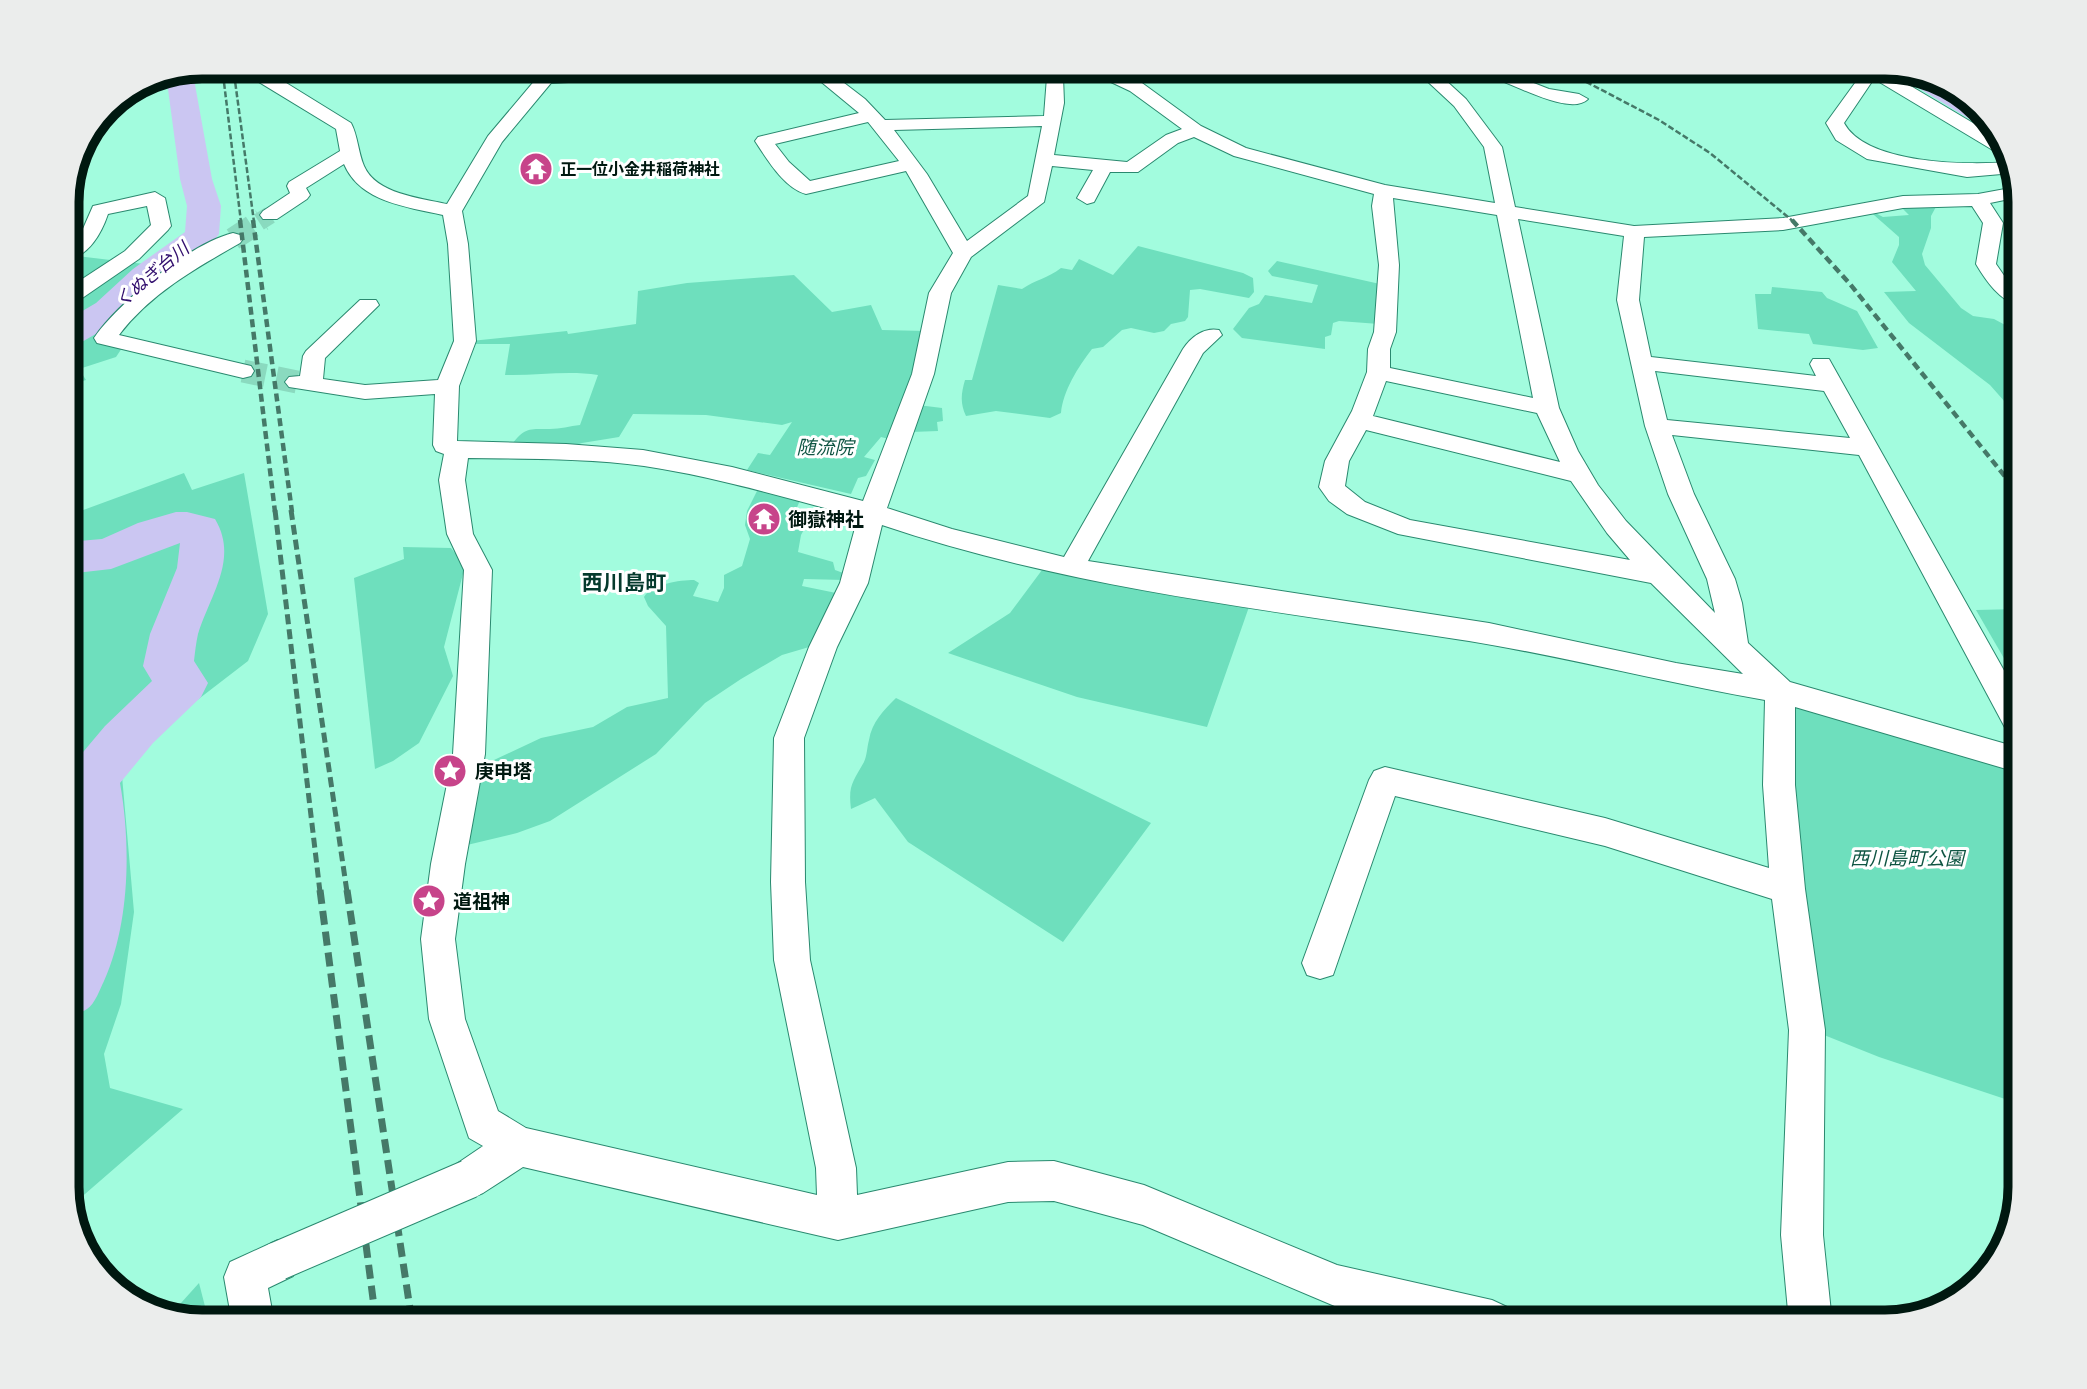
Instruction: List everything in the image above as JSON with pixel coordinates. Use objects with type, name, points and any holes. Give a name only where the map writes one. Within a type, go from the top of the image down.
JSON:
[{"type":"street","points":[[546,79],[494,140],[452,211],[458,244],[465,341],[447,386],[445,445],[457,450],[566,452],[643,458],[732,475],[872,512],[947,537],[1072,568],[1489,634],[1676,674],[1780,691],[2008,756]]},
{"type":"street","points":[[826,79],[875,121],[911,164],[963,253]]},
{"type":"street","points":[[838,1220],[836,1168],[792,960],[789,738],[823,647],[855,583],[872,512],[923,374],[940,293],[963,253],[1037,198],[1055,103],[1055,79]]},
{"type":"street","points":[[1118,79],[1136,87],[1195,130],[1240,152],[1384,191],[1634,232],[1783,224],[1903,202],[1978,200],[2008,194]]},
{"type":"street","points":[[1434,79],[1476,119],[1493,147],[1546,408],[1558,439],[1577,474],[1599,509],[1659,575],[1780,691],[1779,785],[1788,889],[1807,1030],[1802,1235],[1810,1310]]},
{"type":"street","points":[[1510,79],[1545,94],[1579,99]]},
{"type":"street","points":[[1863,79],[1863,83],[1835,123],[1842,136],[1859,148],[1874,155],[1967,171],[2004,169]]},
{"type":"street","points":[[1885,79],[1989,137]]},
{"type":"street","points":[[269,80],[345,127],[331,137],[296,186],[300,195],[271,215]]},
{"type":"street","points":[[911,164],[806,188],[782,166],[764,141],[875,121],[1051,121]]},
{"type":"street","points":[[1044,160],[1130,167],[1172,139],[1195,130]]},
{"type":"street","points":[[331,137],[360,177],[372,187],[386,194],[452,211]]},
{"type":"street","points":[[1087,198],[1104,166]]},
{"type":"street","points":[[1384,191],[1382,206],[1389,265],[1385,332],[1379,349],[1378,372],[1361,421],[1337,461],[1332,487],[1338,496],[1376,517],[1429,533],[1659,575]]},
{"type":"street","points":[[79,244],[91,234],[100,210],[155,198],[161,226],[132,255],[79,290]]},
{"type":"street","points":[[1978,200],[1993,223],[1986,264],[1997,281],[2008,290]]},
{"type":"street","points":[[1634,232],[1628,300],[1641,363],[1657,426],[1681,494],[1721,579],[1728,603],[1734,646]]},
{"type":"street","points":[[233,239],[176,261],[120,316],[105,338],[243,371]]},
{"type":"street","points":[[79,253],[132,255],[176,261]]},
{"type":"street","points":[[368,305],[314,356],[304,384],[365,392],[447,386]]},
{"type":"street","points":[[1072,568],[1194,349],[1211,335]]},
{"type":"street","points":[[1641,363],[1827,375],[2008,703]]},
{"type":"street","points":[[1378,372],[1546,408]]},
{"type":"street","points":[[1361,421],[1577,474]]},
{"type":"street","points":[[1657,426],[1867,448]]},
{"type":"street","points":[[457,450],[452,480],[460,534],[478,570],[476,636],[469,754],[448,864],[438,939],[447,1019],[483,1124],[519,1146],[838,1220],[1008,1182],[1054,1181],[1144,1205],[1338,1286],[1441,1310]]},
{"type":"street","points":[[1320,962],[1385,780],[1605,832],[1788,889]]},
{"type":"street","points":[[251,1310],[245,1277],[469,1179],[519,1146]]},
{"type":"green space","points":[[1938,203],[1931,216],[1931,228],[1922,254],[1925,265],[1961,308],[1973,316],[1994,319],[2008,327],[2008,405],[1990,385],[1909,323],[1884,292],[1916,291],[1892,262],[1899,245],[1899,237],[1866,208],[1883,217],[1909,215],[1900,206]]},
{"type":"green space","points":[[1138,246],[1243,273],[1253,278],[1254,292],[1249,298],[1200,289],[1190,290],[1188,317],[1185,321],[1171,324],[1164,331],[1154,333],[1131,328],[1122,330],[1103,347],[1092,349],[1072,379],[1061,413],[1050,418],[996,411],[966,416],[962,403],[965,380],[972,380],[998,285],[1022,289],[1061,268],[1072,270],[1079,259],[1113,275]]},
{"type":"green space","points":[[79,256],[169,267],[116,308],[95,337],[124,345],[116,357],[79,369]]},
{"type":"green space","points":[[1277,261],[1380,284],[1379,324],[1339,321],[1333,323],[1331,335],[1325,337],[1325,349],[1242,338],[1233,329],[1249,308],[1259,304],[1265,295],[1312,303],[1318,285],[1272,276],[1268,271]]},
{"type":"green space","points":[[794,275],[832,312],[871,305],[882,330],[926,331],[893,440],[881,437],[864,457],[875,460],[866,476],[858,478],[851,494],[747,470],[758,453],[770,455],[792,422],[782,425],[706,415],[633,414],[619,437],[567,448],[510,447],[527,430],[580,425],[598,375],[505,375],[510,344],[472,344],[471,341],[567,331],[568,334],[636,324],[638,291],[687,283]]},
{"type":"green space","points":[[1772,287],[1822,292],[1827,298],[1857,311],[1878,348],[1863,350],[1813,344],[1809,334],[1758,329],[1755,294],[1771,294]]},
{"type":"green space","points":[[79,369],[86,380],[79,382]]},
{"type":"green space","name":"随流院","points":[[918,405],[942,408],[943,421],[937,422],[938,431],[911,432]]},
{"type":"green space","points":[[184,473],[192,490],[244,473],[268,614],[248,661],[144,741],[122,776],[134,912],[121,1004],[104,1054],[110,1088],[183,1109],[79,1199],[79,1195],[79,512]]},
{"type":"green space","points":[[759,487],[801,498],[795,512],[812,515],[801,535],[798,552],[833,562],[835,570],[846,574],[844,580],[804,579],[802,586],[841,594],[816,645],[782,655],[741,679],[705,703],[656,754],[550,821],[517,833],[467,845],[476,773],[494,760],[541,738],[593,727],[627,707],[668,698],[666,626],[648,606],[644,597],[659,586],[694,580],[699,583],[693,596],[718,602],[724,588],[724,575],[742,566],[750,539],[745,525],[747,511]]},
{"type":"green space","points":[[403,547],[451,548],[465,566],[444,647],[453,676],[419,743],[393,761],[375,769],[354,578],[404,559]]},
{"type":"green space","points":[[1042,570],[1250,604],[1207,727],[1077,697],[948,653],[1010,613]]},
{"type":"green space","points":[[2008,609],[2008,665],[1976,610]]},
{"type":"green space","points":[[896,698],[1151,823],[1063,942],[908,842],[875,798],[851,809],[851,789],[865,760],[870,734],[875,722]]},
{"type":"green space","name":"西川島町公園","points":[[1805,705],[2008,763],[2008,1100],[1879,1057],[1814,1031],[1795,882],[1794,709]]},
{"type":"green space","points":[[199,1283],[206,1310],[177,1307]]},
{"type":"shaded area","points":[[1906,81],[1940,91],[1966,109],[1982,127]]},
{"type":"waterway","name":"くぬぎ台川","points":[[79,328],[109,311],[146,277],[192,246],[202,234],[204,206],[196,179],[181,81]]},
{"type":"waterway","name":"くぬぎ台川","points":[[79,557],[111,553],[154,534],[176,528],[199,530],[202,541],[200,568],[174,634],[168,666],[183,683],[123,741],[92,780],[97,810],[95,917],[79,969]]},
{"type":"tunnel","points":[[259,222],[270,215]]},
{"type":"tunnel","points":[[233,239],[262,220]]},
{"type":"tunnel","points":[[243,371],[297,382]]},
{"type":"railway","points":[[224,79],[241,222]]},
{"type":"railway","points":[[235,79],[254,222]]},
{"type":"railway","points":[[1581,79],[1659,120],[1710,153],[1793,221]]},
{"type":"railway","points":[[240,220],[275,512]]},
{"type":"railway","points":[[253,220],[292,512]]},
{"type":"railway","points":[[1793,221],[1850,284],[2008,480]]},
{"type":"railway","points":[[275,510],[320,892]]},
{"type":"railway","points":[[291,510],[347,892]]},
{"type":"railway","points":[[320,890],[374,1310]]},
{"type":"railway","points":[[347,890],[410,1310]]},
{"type":"place","name":"正一位小金井稲荷神社","points":[[536,169]]},
{"type":"place","name":"御嶽神社","points":[[764,519]]},
{"type":"place","name":"庚申塔","points":[[450,771]]},
{"type":"place","name":"道祖神","points":[[429,901]]},
{"type":"district","name":"西川島町","points":[[624,583]]}]
